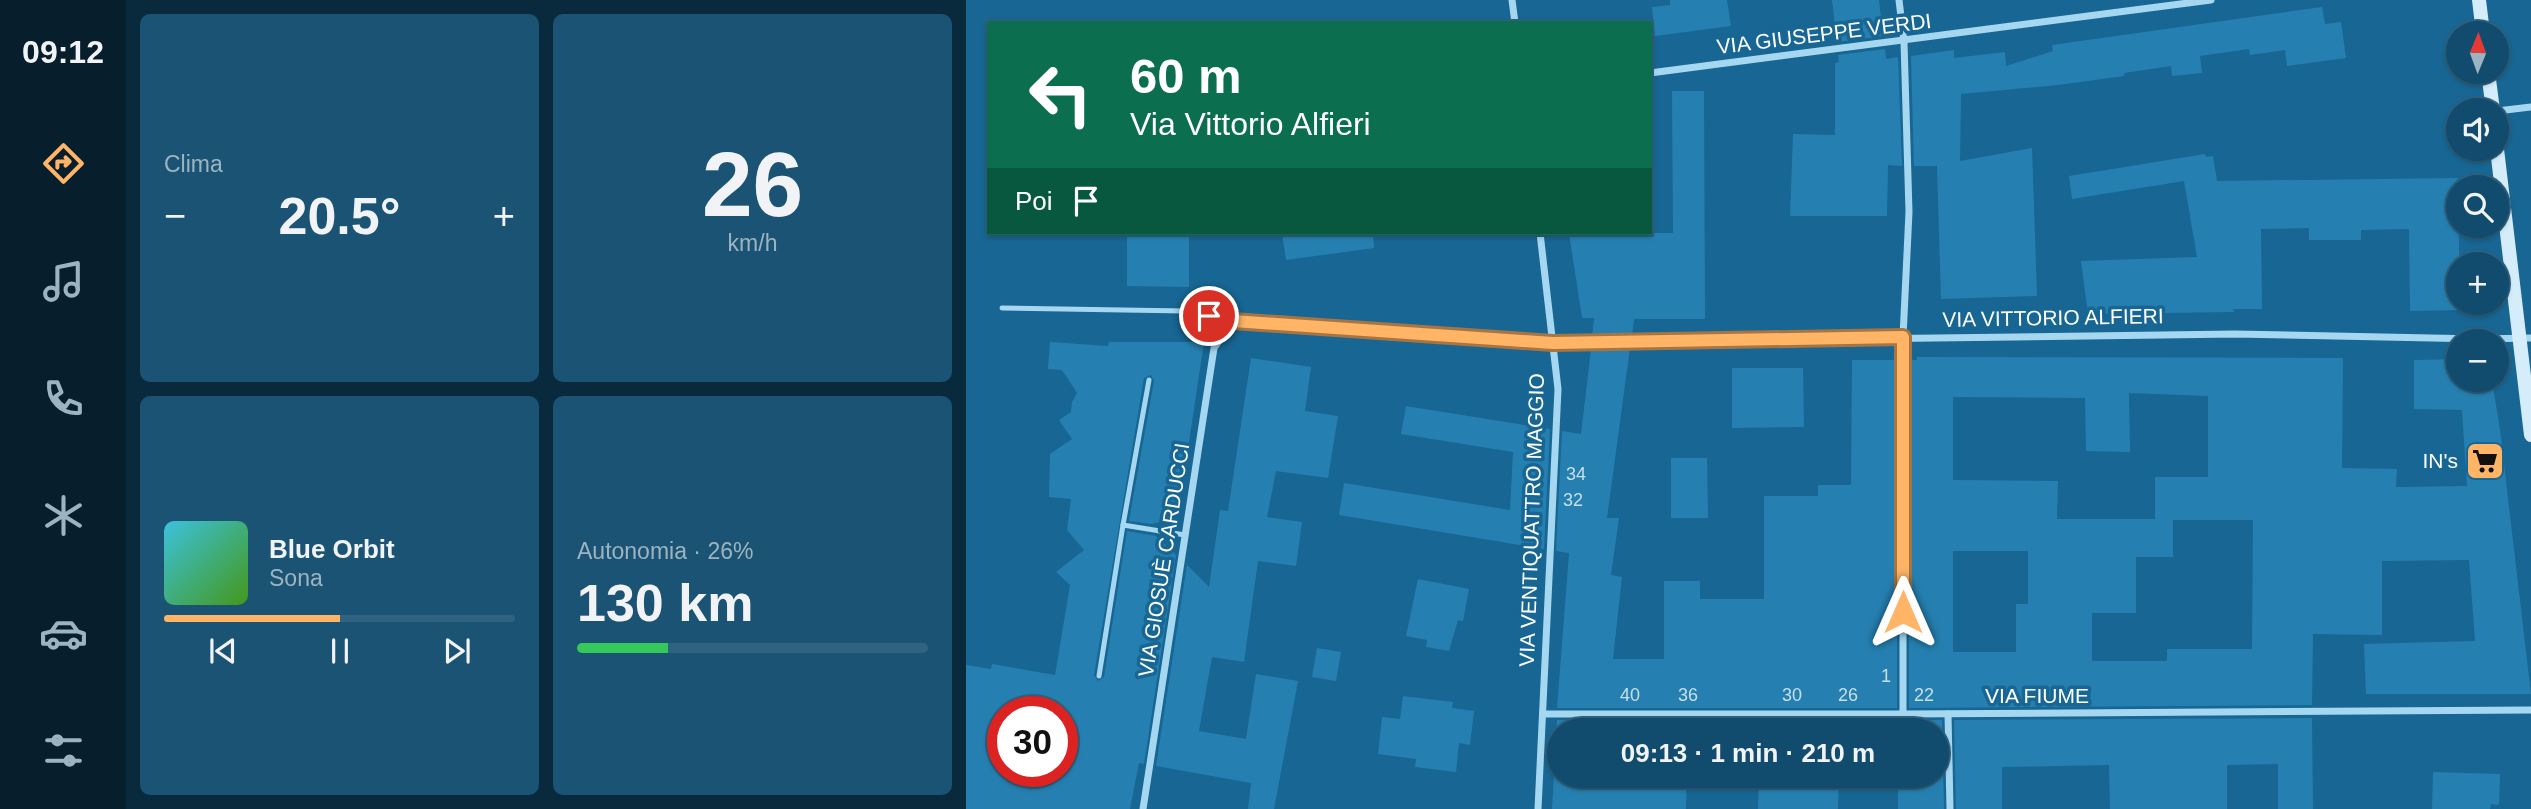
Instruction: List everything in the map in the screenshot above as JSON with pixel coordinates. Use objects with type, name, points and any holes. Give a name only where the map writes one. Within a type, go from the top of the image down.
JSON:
[{"type":"street","points":[[1512,0],[1515,21]]},
{"type":"street","points":[[1899,0],[1904,42],[1909,212],[1903,337],[1903,714]]},
{"type":"street","name":"VIA GIUSEPPE VERDI","points":[[1652,73],[2211,0]]},
{"type":"street","points":[[2479,0],[2482,21]]},
{"type":"street","points":[[2509,109],[2531,107]]},
{"type":"street","points":[[2499,161],[2524,338],[2531,435]]},
{"type":"street","name":"VIA VENTIQUATTRO MAGGIO","points":[[1538,809],[1558,389],[1540,235]]},
{"type":"street","name":"VIA VITTORIO ALFIERI","points":[[1233,321],[1553,343],[2235,334],[2524,338]]},
{"type":"street","name":"VIA GIOSUÈ CARDUCCI","points":[[1143,809],[1214,348],[1233,321]]},
{"type":"street","name":"VIA FIUME","points":[[1543,714],[2531,710]]},
{"type":"street","points":[[1948,714],[1950,809]]},
{"type":"lane","name":"VIA VITTORIO ALFIERI","points":[[1002,308],[1185,312],[1233,321]]},
{"type":"lane","points":[[1100,676],[1149,380]]},
{"type":"lane","points":[[1123,525],[1185,535]]},
{"type":"building","points":[[1670,0],[1727,0],[1731,26],[1655,36],[1652,7],[1670,5]]},
{"type":"building","points":[[1832,0],[1879,0],[1883,36],[1837,42]]},
{"type":"building","points":[[2322,7],[2325,24],[2341,22],[2346,58],[2287,66],[2285,50],[2250,55],[2249,49],[2200,56],[2202,73],[2172,76],[2171,66],[2058,85],[1961,94],[1960,161],[2032,148],[2037,296],[1941,299],[1937,166],[1914,166],[1911,56],[1954,50],[1954,58],[2005,52],[2006,66],[2053,51],[2052,45]]},
{"type":"building","points":[[1885,49],[1886,59],[1898,57],[1902,166],[1888,165],[1887,216],[1790,216],[1793,134],[1835,135],[1835,63],[1839,62],[1838,55]]},
{"type":"building","points":[[1672,91],[1704,91],[1705,319],[1634,319],[1632,336],[1592,336],[1594,318],[1582,318],[1569,235],[1673,233]]},
{"type":"building","points":[[2205,154],[2206,157],[2213,156],[2217,181],[2446,178],[2446,238],[2459,238],[2459,252],[2446,252],[2446,310],[2410,311],[2409,229],[2361,230],[2361,240],[2309,240],[2309,228],[2261,229],[2262,309],[2233,309],[2234,312],[2088,314],[2081,261],[2197,257],[2184,181],[2072,199],[2069,176]]},
{"type":"building","points":[[1127,235],[1189,235],[1189,287],[1127,286]]},
{"type":"building","points":[[1282,235],[1373,235],[1374,248],[1286,260]]},
{"type":"building","points":[[1050,342],[1108,346],[1109,342],[1204,342],[1179,509],[1176,518],[1152,524],[1129,521],[1154,381],[1151,375],[1144,378],[1094,675],[1098,681],[1104,677],[1127,531],[1156,536],[1176,555],[1144,764],[1139,763],[1130,809],[966,809],[966,665],[991,669],[992,664],[1055,675],[1070,585],[1056,572],[1084,550],[1067,530],[1071,499],[1049,497],[1050,454],[1072,439],[1059,420],[1071,412],[1077,393],[1062,370],[1048,369]]},
{"type":"building","points":[[1630,348],[1607,518],[1619,518],[1611,575],[1622,577],[1613,659],[1664,659],[1664,581],[1700,581],[1700,599],[1764,599],[1764,496],[1818,496],[1818,485],[1851,485],[1852,360],[1897,360],[1897,708],[1557,708],[1569,553],[1556,551],[1562,431],[1581,434],[1591,349]]},
{"type":"building","points":[[1917,357],[2343,358],[2342,468],[2397,469],[2396,487],[2467,486],[2462,410],[2414,409],[2414,360],[2446,359],[2446,392],[2494,392],[2531,694],[2366,694],[2364,644],[2475,641],[2469,560],[2382,561],[2382,635],[2313,634],[2312,705],[1909,708],[1909,360],[1917,360]],"holes":[[[2129,393],[2208,396],[2208,477],[2155,477],[2155,519],[2057,519],[2058,481],[1953,480],[1953,397],[2085,398],[2086,451],[2130,452]],[[2173,520],[2253,520],[2252,649],[2167,649],[2167,661],[2092,661],[2092,613],[2136,613],[2136,557],[2173,557]],[[1953,551],[2028,551],[2028,604],[2016,604],[2016,652],[1953,652]]]},
{"type":"building","points":[[1251,358],[1311,367],[1305,411],[1338,416],[1328,478],[1276,471],[1267,517],[1302,522],[1296,566],[1258,561],[1244,662],[1212,657],[1199,731],[1246,739],[1256,674],[1298,681],[1274,809],[1248,809],[1251,783],[1156,766],[1187,565],[1209,587],[1220,510],[1228,511]]},
{"type":"building","points":[[1732,368],[1803,368],[1804,427],[1732,428]]},
{"type":"building","points":[[1406,406],[1550,429],[1544,549],[1339,515],[1344,483],[1510,510],[1513,452],[1401,434]]},
{"type":"building","points":[[1671,458],[1707,458],[1708,518],[1671,518]]},
{"type":"building","points":[[1418,579],[1469,589],[1463,621],[1458,620],[1449,651],[1426,647],[1427,640],[1406,636]]},
{"type":"building","points":[[1317,648],[1341,652],[1336,681],[1312,677]]},
{"type":"building","points":[[1403,696],[1453,702],[1452,708],[1474,711],[1470,745],[1459,743],[1456,772],[1415,767],[1416,759],[1378,754],[1382,717],[1400,719]]},
{"type":"building","points":[[2312,718],[2313,809],[2278,809],[2278,764],[2227,765],[2227,809],[2110,809],[2109,765],[2002,767],[2002,809],[1956,809],[1954,720]]},
{"type":"building","points":[[2433,772],[2500,774],[2499,805],[2491,804],[2490,809],[2432,809]]},
{"type":"building","points":[[1553,788],[1687,788],[1686,809],[1552,809]]},
{"type":"building","points":[[1759,788],[1839,788],[1838,809],[1758,809]]},
{"type":"building","points":[[1898,788],[1944,788],[1944,809],[1898,809]]},
{"type":"place","name":"IN's","points":[[2485,461]]},
{"type":"route","points":[[1209,316],[1233,321],[1553,343],[1903,337],[1903,612]]}]
